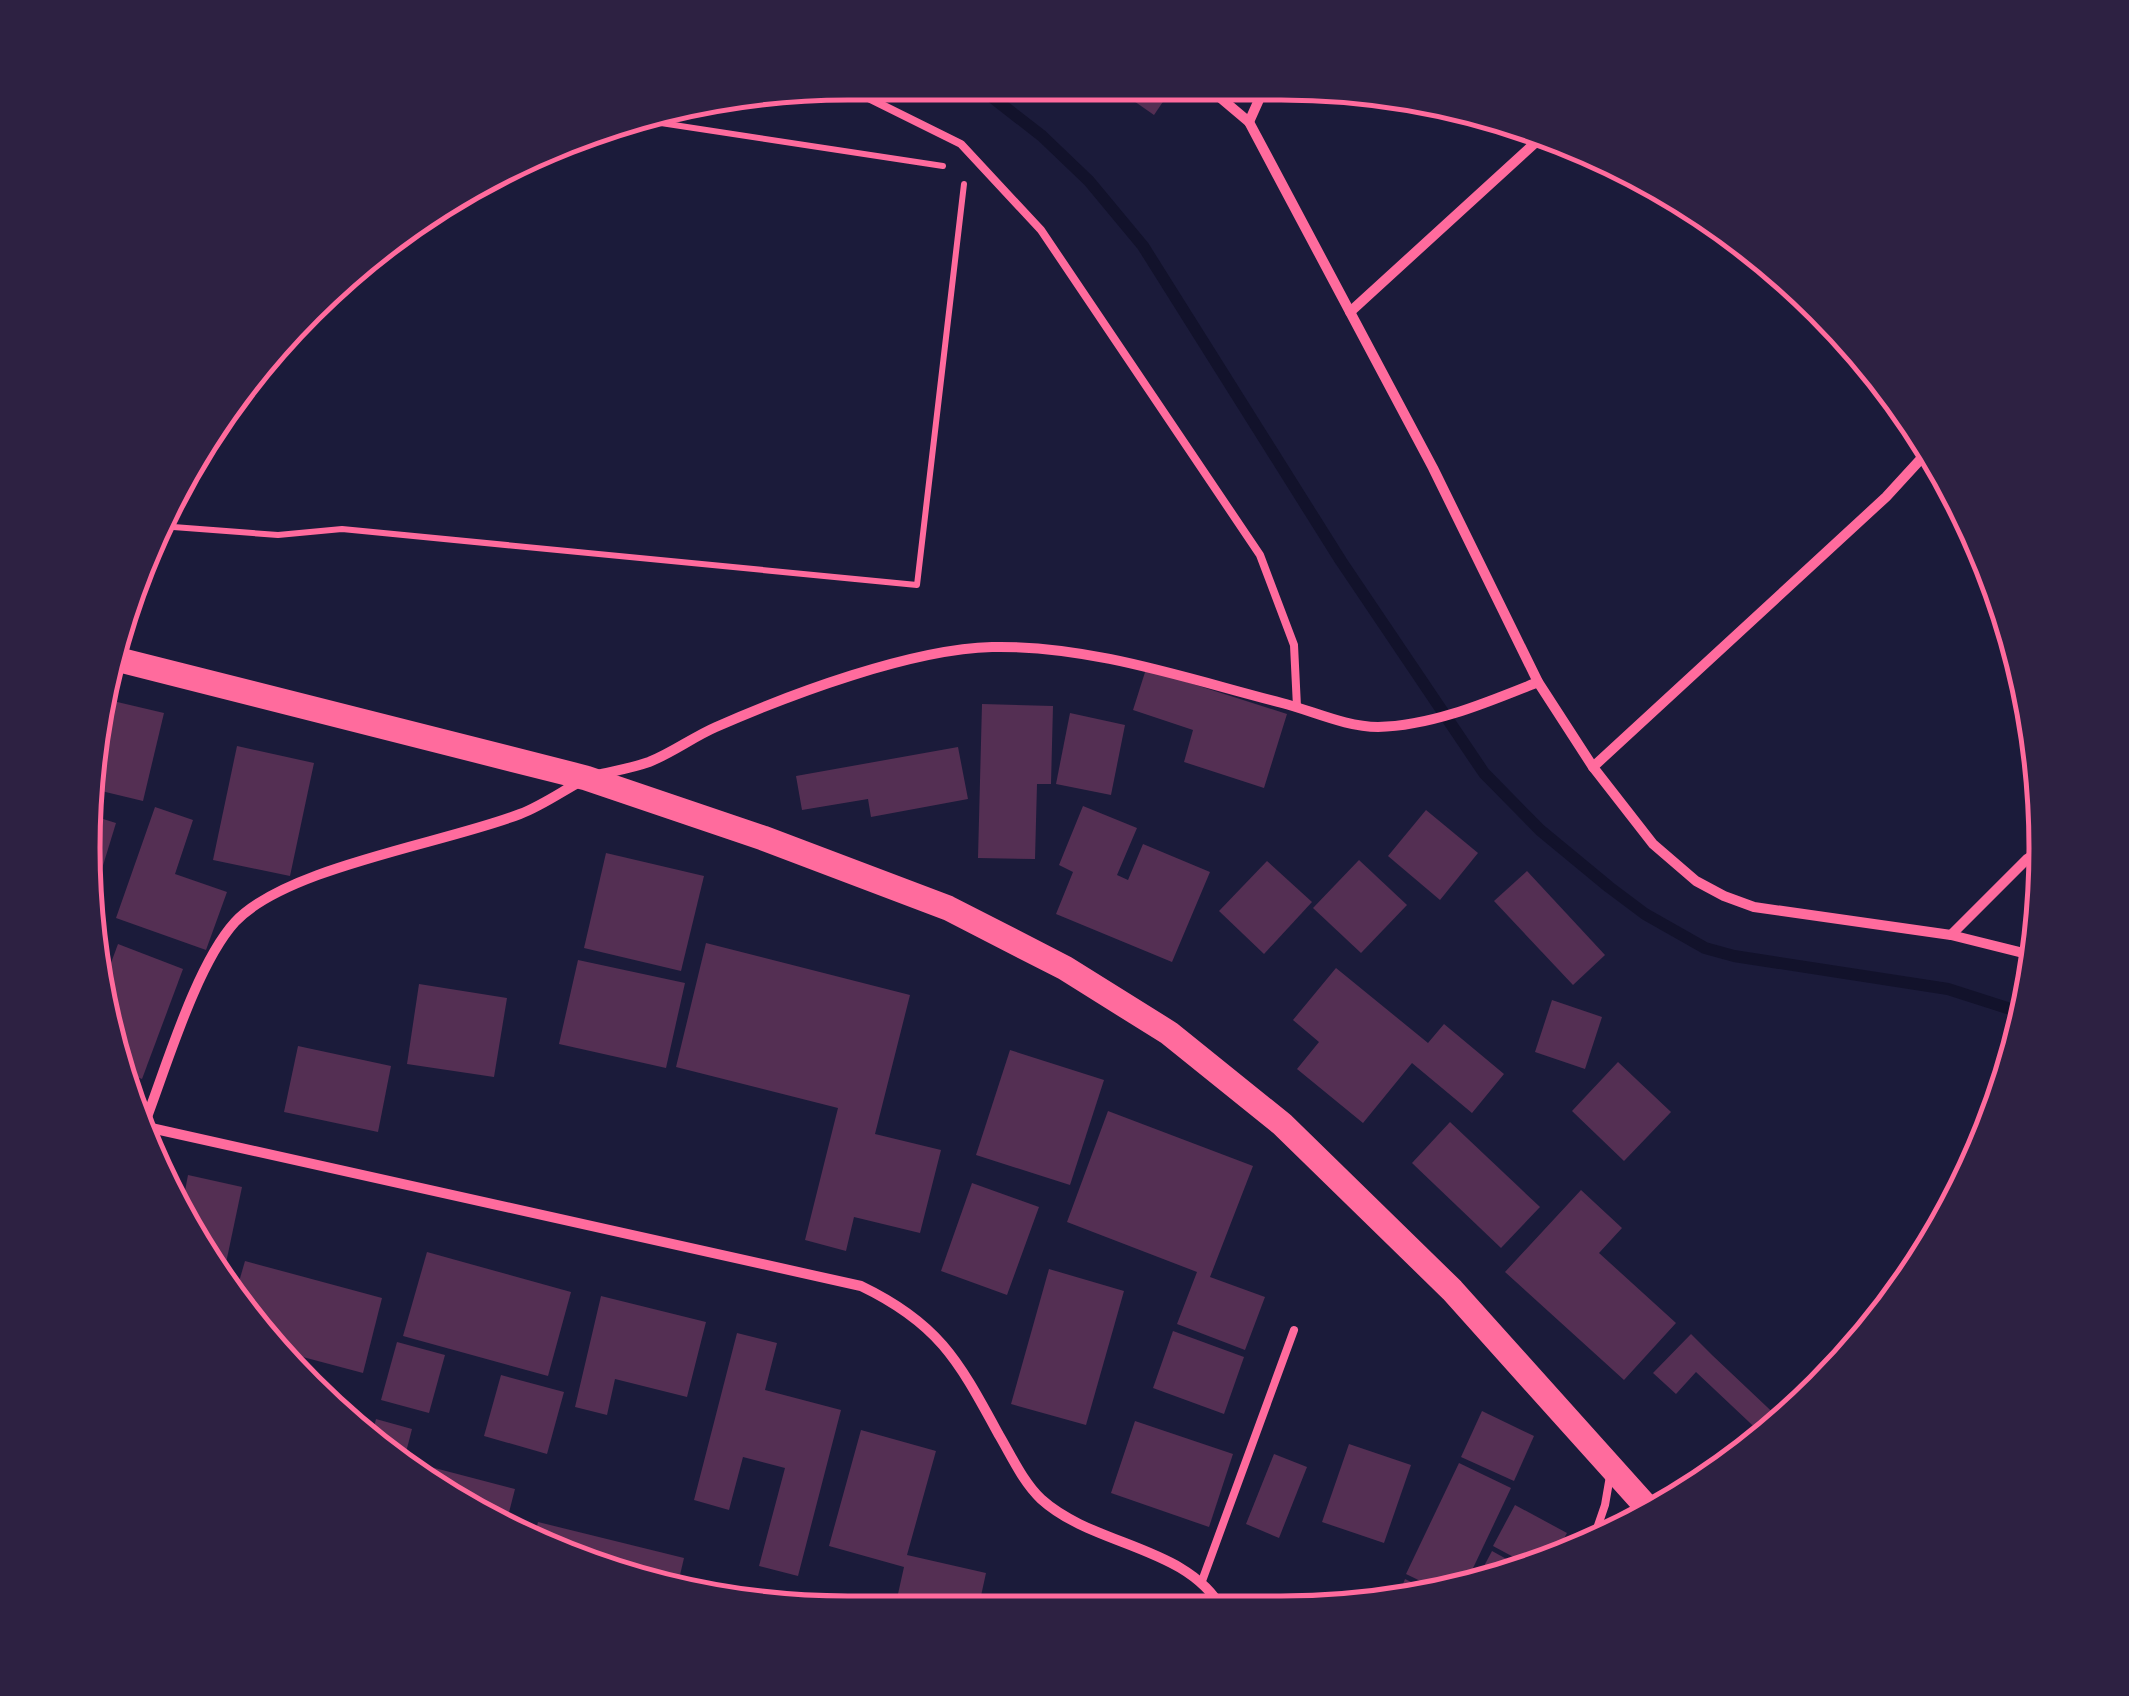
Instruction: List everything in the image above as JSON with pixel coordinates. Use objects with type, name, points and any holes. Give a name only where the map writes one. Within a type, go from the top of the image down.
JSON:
[{"type":"main road","points":[[123,661],[586,778],[764,838],[948,908],[1066,968],[1169,1033],[1268,1112],[1352,1190],[1452,1290],[1642,1503]]},
{"type":"street","points":[[1223,100],[1249,122],[1434,468],[1538,682],[1593,767],[1652,844],[1696,881],[1754,907],[1950,935],[2022,953]]},
{"type":"street","points":[[1249,122],[1259,100]]},
{"type":"street","points":[[1350,312],[1533,145]]},
{"type":"street","points":[[1593,767],[1886,497],[1920,460]]},
{"type":"street","points":[[149,1113],[208,968],[234,924],[254,904],[304,881],[524,813],[586,778],[649,762],[720,726],[807,692],[956,650],[1022,648],[1170,672],[1372,727],[1406,725],[1499,698],[1538,682]]},
{"type":"street","points":[[1950,935],[2029,857]]},
{"type":"street","points":[[156,1131],[861,1286],[895,1302],[936,1334],[958,1361],[1021,1474],[1038,1496],[1082,1528],[1182,1569],[1202,1581],[1212,1596]]},
{"type":"lane","points":[[872,100],[961,144],[1041,230],[1260,555],[1294,644],[1297,707]]},
{"type":"lane","points":[[1202,1581],[1294,1330]]},
{"type":"lane","points":[[1598,1525],[1611,1470]]},
{"type":"path","points":[[662,123],[947,166]]},
{"type":"path","points":[[173,527],[278,535],[342,528],[917,585],[966,169]]},
{"type":"building","points":[[1132,100],[1164,100],[1154,115]]},
{"type":"building","points":[[1146,669],[1287,714],[1264,788],[1184,762],[1193,730],[1133,710]]},
{"type":"building","points":[[114,701],[164,713],[143,801],[103,791]]},
{"type":"building","points":[[982,704],[1053,706],[1051,784],[1037,784],[1035,859],[978,858]]},
{"type":"building","points":[[1070,713],[1125,725],[1111,795],[1056,784]]},
{"type":"building","points":[[237,746],[314,763],[290,876],[213,860]]},
{"type":"building","points":[[958,747],[968,799],[871,817],[868,799],[802,810],[796,776]]},
{"type":"building","points":[[1083,806],[1137,828],[1117,875],[1128,880],[1143,844],[1210,872],[1172,962],[1056,914],[1073,872],[1059,865]]},
{"type":"building","points":[[155,807],[193,820],[175,874],[227,892],[206,950],[116,918]]},
{"type":"building","points":[[1426,810],[1478,853],[1440,900],[1388,856]]},
{"type":"building","points":[[101,818],[116,823],[101,872]]},
{"type":"building","points":[[606,853],[704,876],[681,971],[584,948]]},
{"type":"building","points":[[1359,860],[1407,905],[1361,953],[1313,908]]},
{"type":"building","points":[[1267,861],[1312,902],[1264,954],[1219,911]]},
{"type":"building","points":[[1527,871],[1605,955],[1573,985],[1494,901]]},
{"type":"building","points":[[706,943],[910,995],[875,1134],[941,1150],[920,1233],[854,1217],[846,1251],[805,1240],[838,1108],[676,1067]]},
{"type":"building","points":[[118,944],[183,969],[142,1079],[136,1077],[125,1042],[110,967]]},
{"type":"building","points":[[578,960],[685,983],[666,1068],[559,1044]]},
{"type":"building","points":[[1336,968],[1428,1043],[1444,1024],[1504,1074],[1472,1113],[1412,1063],[1363,1123],[1297,1069],[1319,1042],[1293,1020]]},
{"type":"building","points":[[419,984],[507,998],[494,1077],[407,1064]]},
{"type":"building","points":[[1552,1000],[1602,1017],[1585,1069],[1535,1052]]},
{"type":"building","points":[[298,1046],[391,1066],[378,1132],[284,1112]]},
{"type":"building","points":[[1010,1050],[1104,1080],[1070,1185],[976,1155]]},
{"type":"building","points":[[1618,1062],[1671,1112],[1624,1161],[1572,1111]]},
{"type":"building","points":[[1108,1111],[1253,1166],[1210,1277],[1265,1297],[1245,1350],[1177,1324],[1197,1272],[1067,1222]]},
{"type":"building","points":[[1450,1122],[1540,1207],[1501,1248],[1412,1163]]},
{"type":"building","points":[[188,1175],[242,1187],[226,1264],[200,1222],[185,1193]]},
{"type":"building","points":[[972,1183],[1039,1207],[1007,1295],[941,1271]]},
{"type":"building","points":[[1581,1190],[1622,1228],[1599,1253],[1676,1323],[1624,1380],[1505,1272]]},
{"type":"building","points":[[427,1252],[571,1292],[548,1376],[403,1336]]},
{"type":"building","points":[[245,1261],[382,1298],[363,1373],[300,1356],[239,1282]]},
{"type":"building","points":[[1049,1269],[1124,1291],[1086,1425],[1011,1404]]},
{"type":"building","points":[[601,1296],[706,1322],[687,1397],[615,1379],[607,1415],[575,1407]]},
{"type":"building","points":[[1173,1331],[1244,1357],[1224,1414],[1153,1388]]},
{"type":"building","points":[[737,1333],[777,1343],[765,1390],[841,1410],[798,1576],[759,1566],[785,1468],[743,1457],[729,1510],[694,1500]]},
{"type":"building","points":[[1691,1334],[1772,1412],[1754,1426],[1696,1372],[1676,1394],[1653,1373]]},
{"type":"building","points":[[397,1342],[445,1355],[429,1413],[381,1400]]},
{"type":"building","points":[[501,1375],[564,1392],[547,1454],[484,1436]]},
{"type":"building","points":[[1482,1411],[1534,1436],[1514,1481],[1461,1457]]},
{"type":"building","points":[[376,1419],[412,1429],[406,1451],[393,1441],[374,1426]]},
{"type":"building","points":[[1135,1421],[1233,1454],[1209,1527],[1111,1493]]},
{"type":"building","points":[[861,1430],[936,1451],[907,1555],[986,1573],[981,1596],[898,1596],[904,1567],[829,1546]]},
{"type":"building","points":[[1349,1444],[1411,1465],[1384,1543],[1322,1522]]},
{"type":"building","points":[[1274,1454],[1307,1467],[1279,1538],[1246,1524]]},
{"type":"building","points":[[1459,1463],[1511,1488],[1471,1572],[1424,1583],[1406,1574]]},
{"type":"building","points":[[426,1466],[515,1489],[508,1514]]},
{"type":"building","points":[[1515,1505],[1567,1533],[1563,1541],[1515,1558],[1493,1546]]},
{"type":"building","points":[[538,1522],[684,1558],[680,1577],[608,1556],[537,1528]]},
{"type":"building","points":[[1492,1551],[1508,1560],[1483,1568]]},
{"type":"waterway","points":[[996,100],[1042,136],[1089,181],[1143,246],[1341,561],[1484,773],[1540,830],[1645,914],[1705,948],[1734,956],[1948,989],[2011,1009]]}]
